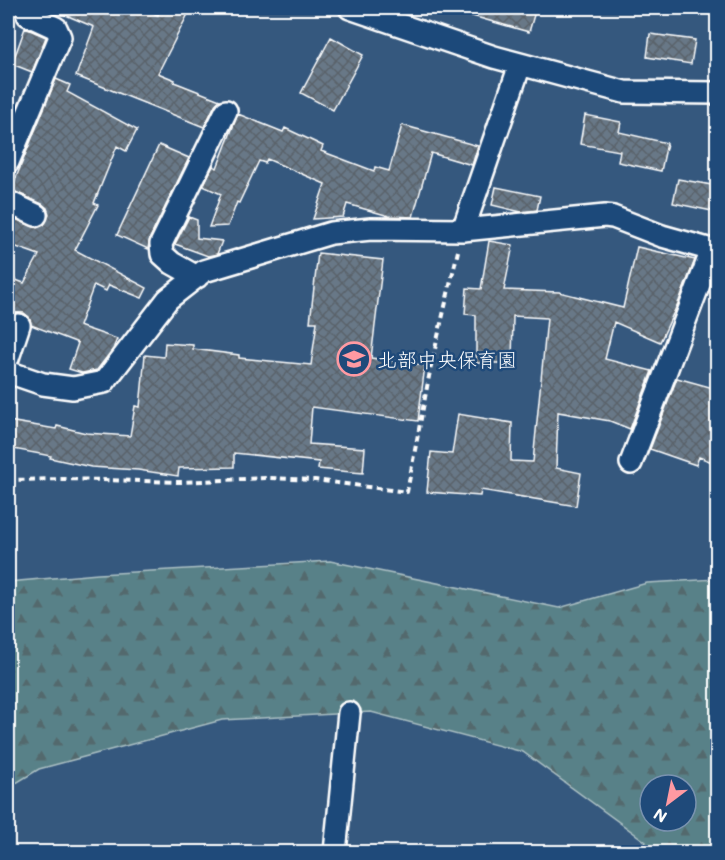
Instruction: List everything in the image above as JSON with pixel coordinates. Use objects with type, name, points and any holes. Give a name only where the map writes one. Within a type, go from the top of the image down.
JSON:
[{"type":"street","points":[[8,162],[60,38],[56,27],[28,15],[25,8]]},
{"type":"street","points":[[350,8],[520,65],[624,92],[717,93]]},
{"type":"street","points":[[463,230],[520,65]]},
{"type":"street","points":[[197,277],[172,263],[162,254],[161,244],[226,111]]},
{"type":"street","points":[[8,202],[36,214]]},
{"type":"street","points":[[8,372],[43,384],[73,388],[104,382],[168,299],[204,271],[331,233],[371,229],[463,230],[613,217],[662,236],[715,251],[632,463]]},
{"type":"street","points":[[8,358],[19,325]]},
{"type":"street","points":[[335,852],[349,713]]},
{"type":"path","points":[[8,480],[65,479],[180,483],[268,478],[315,480],[407,492],[430,366],[463,230]]},
{"type":"green space","points":[[330,561],[559,608],[647,583],[717,579],[717,852],[639,852],[646,842],[523,752],[371,712],[222,720],[39,769],[8,788],[8,582],[98,574]]},
{"type":"building","points":[[49,8],[140,8],[158,15],[162,8],[191,8],[158,73],[175,80],[174,82],[220,100],[204,127],[76,76],[94,27]]},
{"type":"building","points":[[459,8],[536,8],[529,32],[458,12]]},
{"type":"building","points":[[25,28],[46,37],[32,72],[12,64]]},
{"type":"building","points":[[650,34],[695,40],[691,64],[647,57]]},
{"type":"building","points":[[331,37],[363,55],[333,110],[301,93]]},
{"type":"building","points":[[56,79],[70,85],[67,92],[137,130],[126,151],[117,146],[94,203],[98,205],[75,250],[147,288],[142,298],[109,285],[106,291],[94,285],[79,326],[117,339],[113,349],[97,370],[82,373],[69,369],[78,343],[31,325],[29,317],[24,313],[16,313],[8,317],[8,277],[24,283],[39,255],[8,244],[8,216],[37,228],[44,225],[49,214],[47,208],[42,204],[11,190]]},
{"type":"building","points":[[238,114],[283,132],[285,128],[323,146],[321,151],[374,171],[375,167],[389,171],[402,125],[478,146],[472,165],[431,153],[413,217],[389,216],[347,204],[343,217],[313,219],[325,184],[267,159],[265,163],[259,161],[239,203],[237,202],[228,226],[209,227],[221,194],[203,186],[213,166],[217,168]]},
{"type":"building","points":[[585,115],[621,122],[619,132],[667,143],[661,171],[618,162],[620,151],[580,144]]},
{"type":"building","points":[[159,145],[189,158],[150,238],[148,249],[117,235]]},
{"type":"building","points":[[678,179],[717,186],[717,212],[673,203]]},
{"type":"building","points":[[496,187],[540,196],[537,210],[521,212],[492,205]]},
{"type":"building","points":[[189,217],[197,220],[197,238],[222,241],[217,254],[208,256],[175,244]]},
{"type":"building","points":[[489,241],[513,245],[504,290],[559,292],[623,308],[637,247],[695,260],[660,342],[614,322],[605,359],[652,371],[630,429],[610,421],[558,412],[556,468],[581,473],[576,506],[481,490],[480,496],[427,492],[431,452],[452,454],[458,414],[512,423],[511,461],[533,462],[547,318],[513,316],[512,363],[476,363],[476,315],[465,314],[467,288],[481,289]]},
{"type":"building","points":[[318,253],[383,260],[371,358],[425,365],[418,421],[312,407],[309,444],[365,448],[363,473],[318,469],[319,462],[234,453],[234,467],[179,468],[178,476],[138,470],[91,467],[8,448],[8,421],[56,429],[57,426],[86,433],[130,436],[135,406],[140,407],[145,355],[164,357],[165,343],[193,345],[193,349],[239,355],[239,358],[311,365],[317,322],[310,322]]},
{"type":"building","points":[[677,378],[717,389],[717,421],[711,437],[717,439],[717,464],[699,457],[696,465],[650,449]]},
{"type":"place","name":"北部中央保育園","points":[[354,359]]}]
